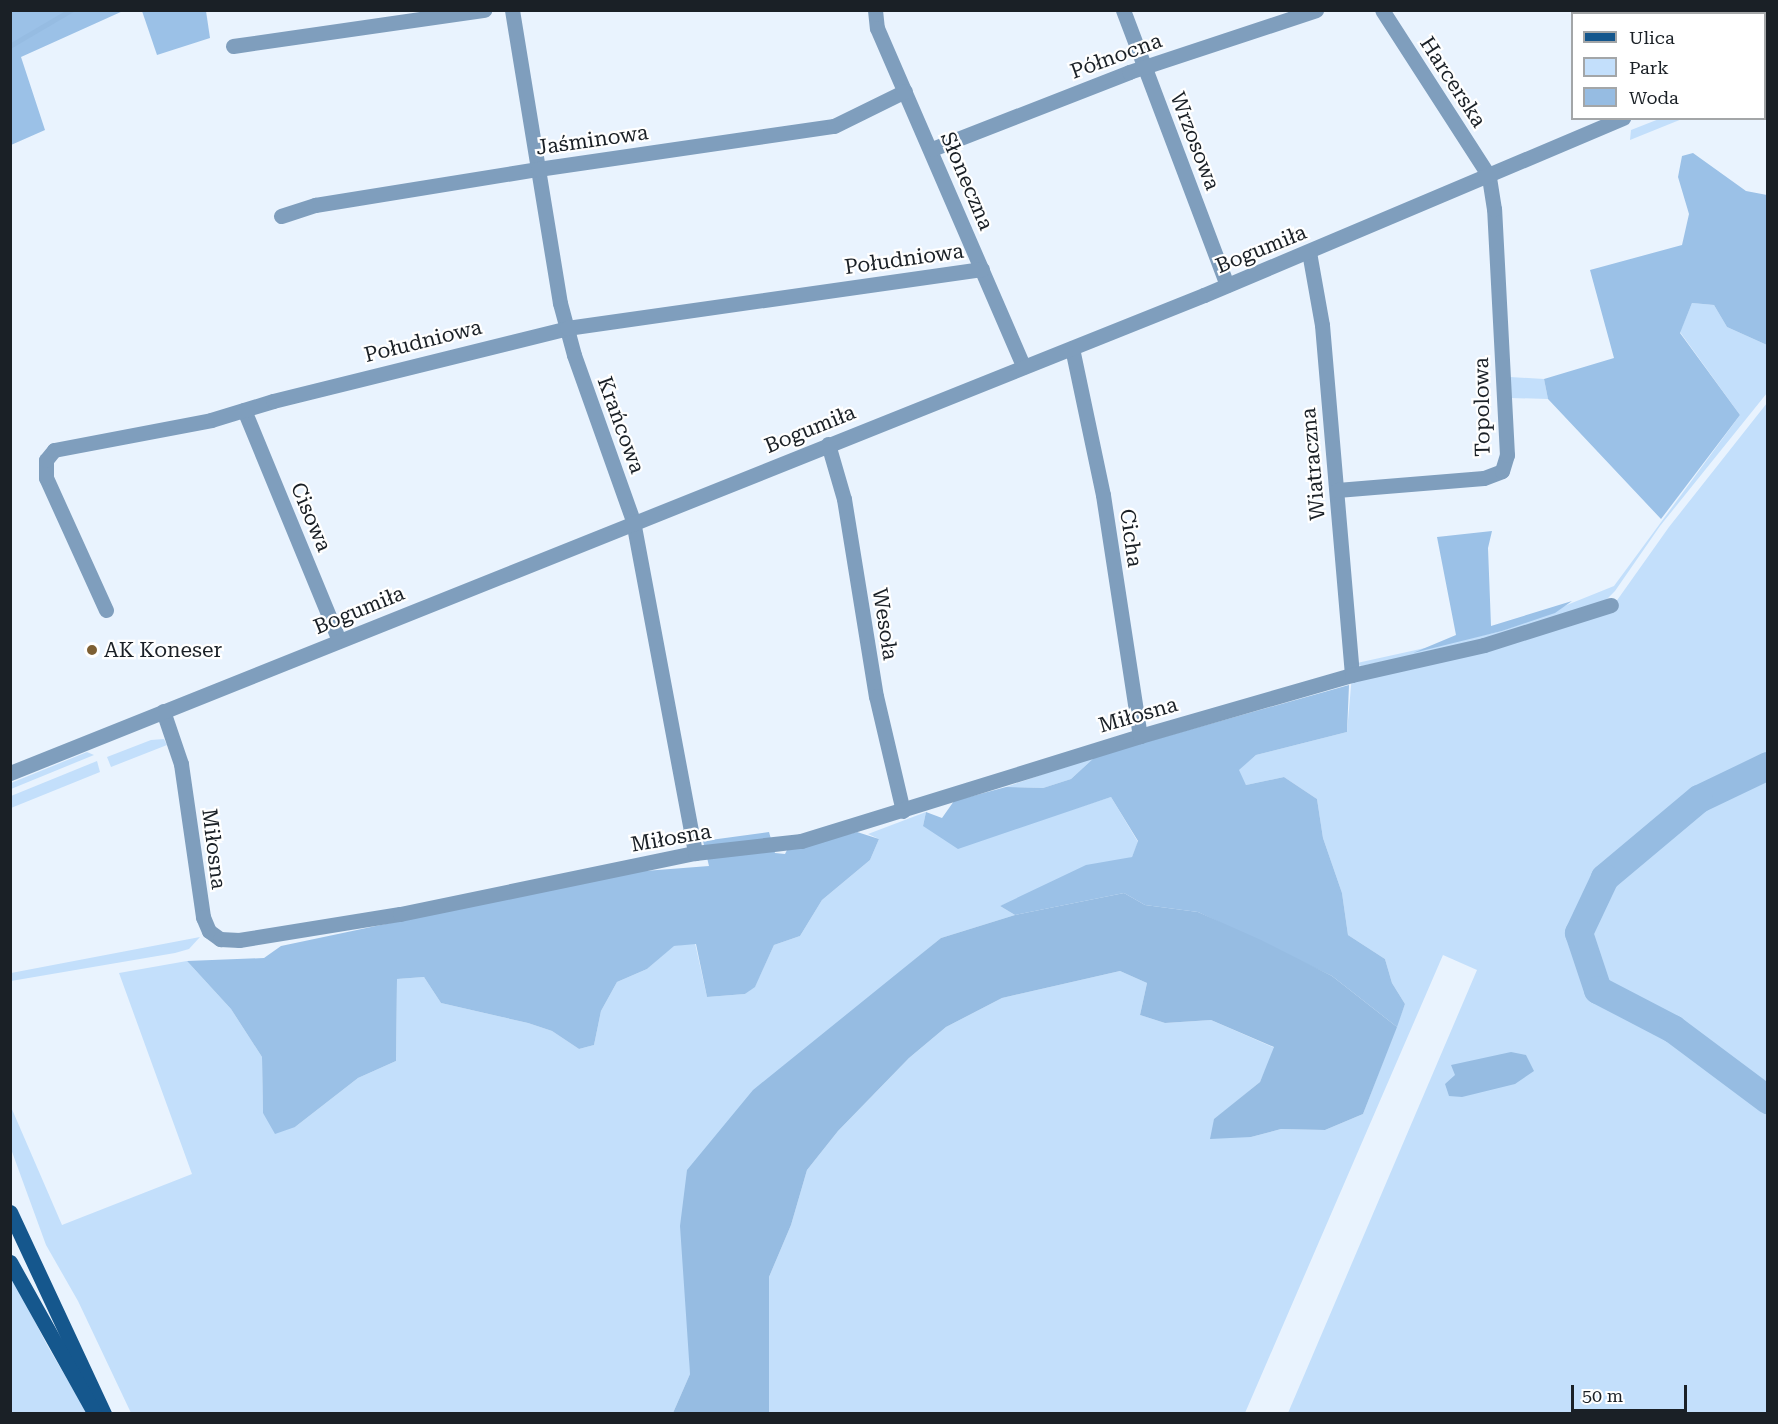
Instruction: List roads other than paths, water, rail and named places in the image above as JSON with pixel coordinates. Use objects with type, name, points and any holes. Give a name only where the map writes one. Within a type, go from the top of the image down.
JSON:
[{"type":"main road","points":[[10,1212],[104,1413]]},
{"type":"main road","points":[[10,1262],[63,1361],[95,1413]]},
{"type":"street","points":[[233,46],[484,10]]},
{"type":"street","name":"Krańcowa","points":[[512,10],[567,328],[633,522],[695,853]]},
{"type":"street","name":"Słoneczna","points":[[875,10],[877,28],[932,149],[1024,367]]},
{"type":"street","name":"Wrzosowa","points":[[1123,10],[1227,285]]},
{"type":"street","name":"Północna","points":[[932,149],[1145,67],[1316,10]]},
{"type":"street","name":"Harcerska","points":[[1382,10],[1489,176]]},
{"type":"street","name":"Jaśminowa","points":[[281,216],[315,205],[538,169],[834,126],[905,92]]},
{"type":"street","name":"Bogumiła","points":[[10,773],[1309,252],[1618,120]]},
{"type":"street","name":"Topolowa","points":[[1337,490],[1484,478],[1502,471],[1506,463],[1494,209],[1489,176]]},
{"type":"street","name":"Wiatraczna","points":[[1309,252],[1322,325],[1352,675]]},
{"type":"street","name":"Południowa","points":[[106,610],[46,478],[46,460],[50,453],[244,410],[567,328],[982,269]]},
{"type":"street","name":"Cicha","points":[[1072,348],[1104,495],[1140,736]]},
{"type":"street","name":"Cisowa","points":[[244,410],[339,640]]},
{"type":"street","name":"Wesoła","points":[[828,444],[844,499],[876,696],[903,811]]},
{"type":"street","name":"Miłosna","points":[[164,711],[181,764],[203,917],[209,931],[220,939],[259,938],[400,914],[695,853],[801,841],[1140,736],[1352,675],[1484,645],[1611,605]]},
{"type":"water","points":[[1124,893],[1145,905],[1198,912],[1261,940],[1332,976],[1397,1027],[1363,1114],[1325,1130],[1281,1129],[1251,1137],[1210,1139],[1214,1119],[1260,1082],[1274,1047],[1211,1020],[1165,1023],[1140,1015],[1147,983],[1120,971],[1002,998],[946,1027],[909,1058],[838,1131],[807,1170],[791,1225],[769,1277],[769,1413],[673,1413],[690,1374],[680,1226],[687,1170],[753,1090],[941,938],[1015,915]]},
{"type":"water","points":[[1511,1052],[1526,1055],[1534,1071],[1515,1084],[1462,1097],[1449,1096],[1445,1084],[1455,1075],[1451,1065]]},
{"type":"waterway","points":[[10,46],[71,10]]},
{"type":"waterway","points":[[1768,766],[1699,799],[1605,878],[1579,933],[1598,990],[1673,1029],[1768,1100]]},
{"type":"place","name":"AK Koneser","points":[[92,650]]}]
